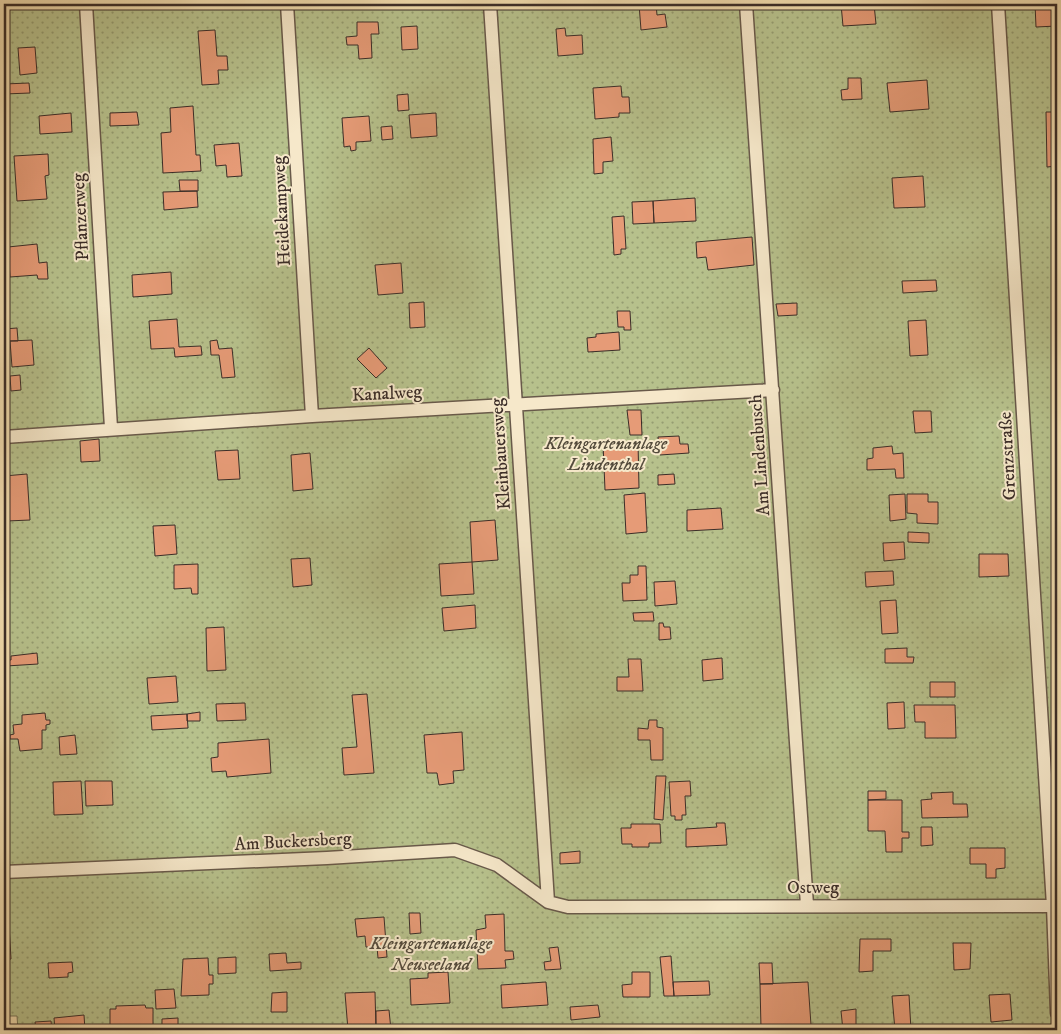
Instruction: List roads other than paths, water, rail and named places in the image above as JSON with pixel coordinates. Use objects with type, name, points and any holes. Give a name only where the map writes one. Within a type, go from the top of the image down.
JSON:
[{"type":"lane","name":"Pflanzerweg","points":[[86,4],[112,428]]},
{"type":"lane","name":"Heidekampweg","points":[[287,4],[312,416]]},
{"type":"lane","name":"Kleinbauersweg","points":[[490,4],[548,902]]},
{"type":"lane","name":"Am Lindenbusch","points":[[746,4],[807,905]]},
{"type":"lane","name":"Grenzstraße","points":[[998,4],[1055,906],[1057,1013]]},
{"type":"lane","name":"Kanalweg","points":[[4,437],[112,428],[773,390]]},
{"type":"lane","name":"Am Buckersberg","points":[[4,872],[327,858],[455,850],[497,865],[548,902],[568,907]]},
{"type":"lane","name":"Ostweg","points":[[568,907],[807,905],[1055,906]]},
{"type":"park label","name":"Kleingartenanlage Lindenthal","points":[[606,454]]},
{"type":"park label","name":"Kleingartenanlage Neuseeland","points":[[431,954]]}]
